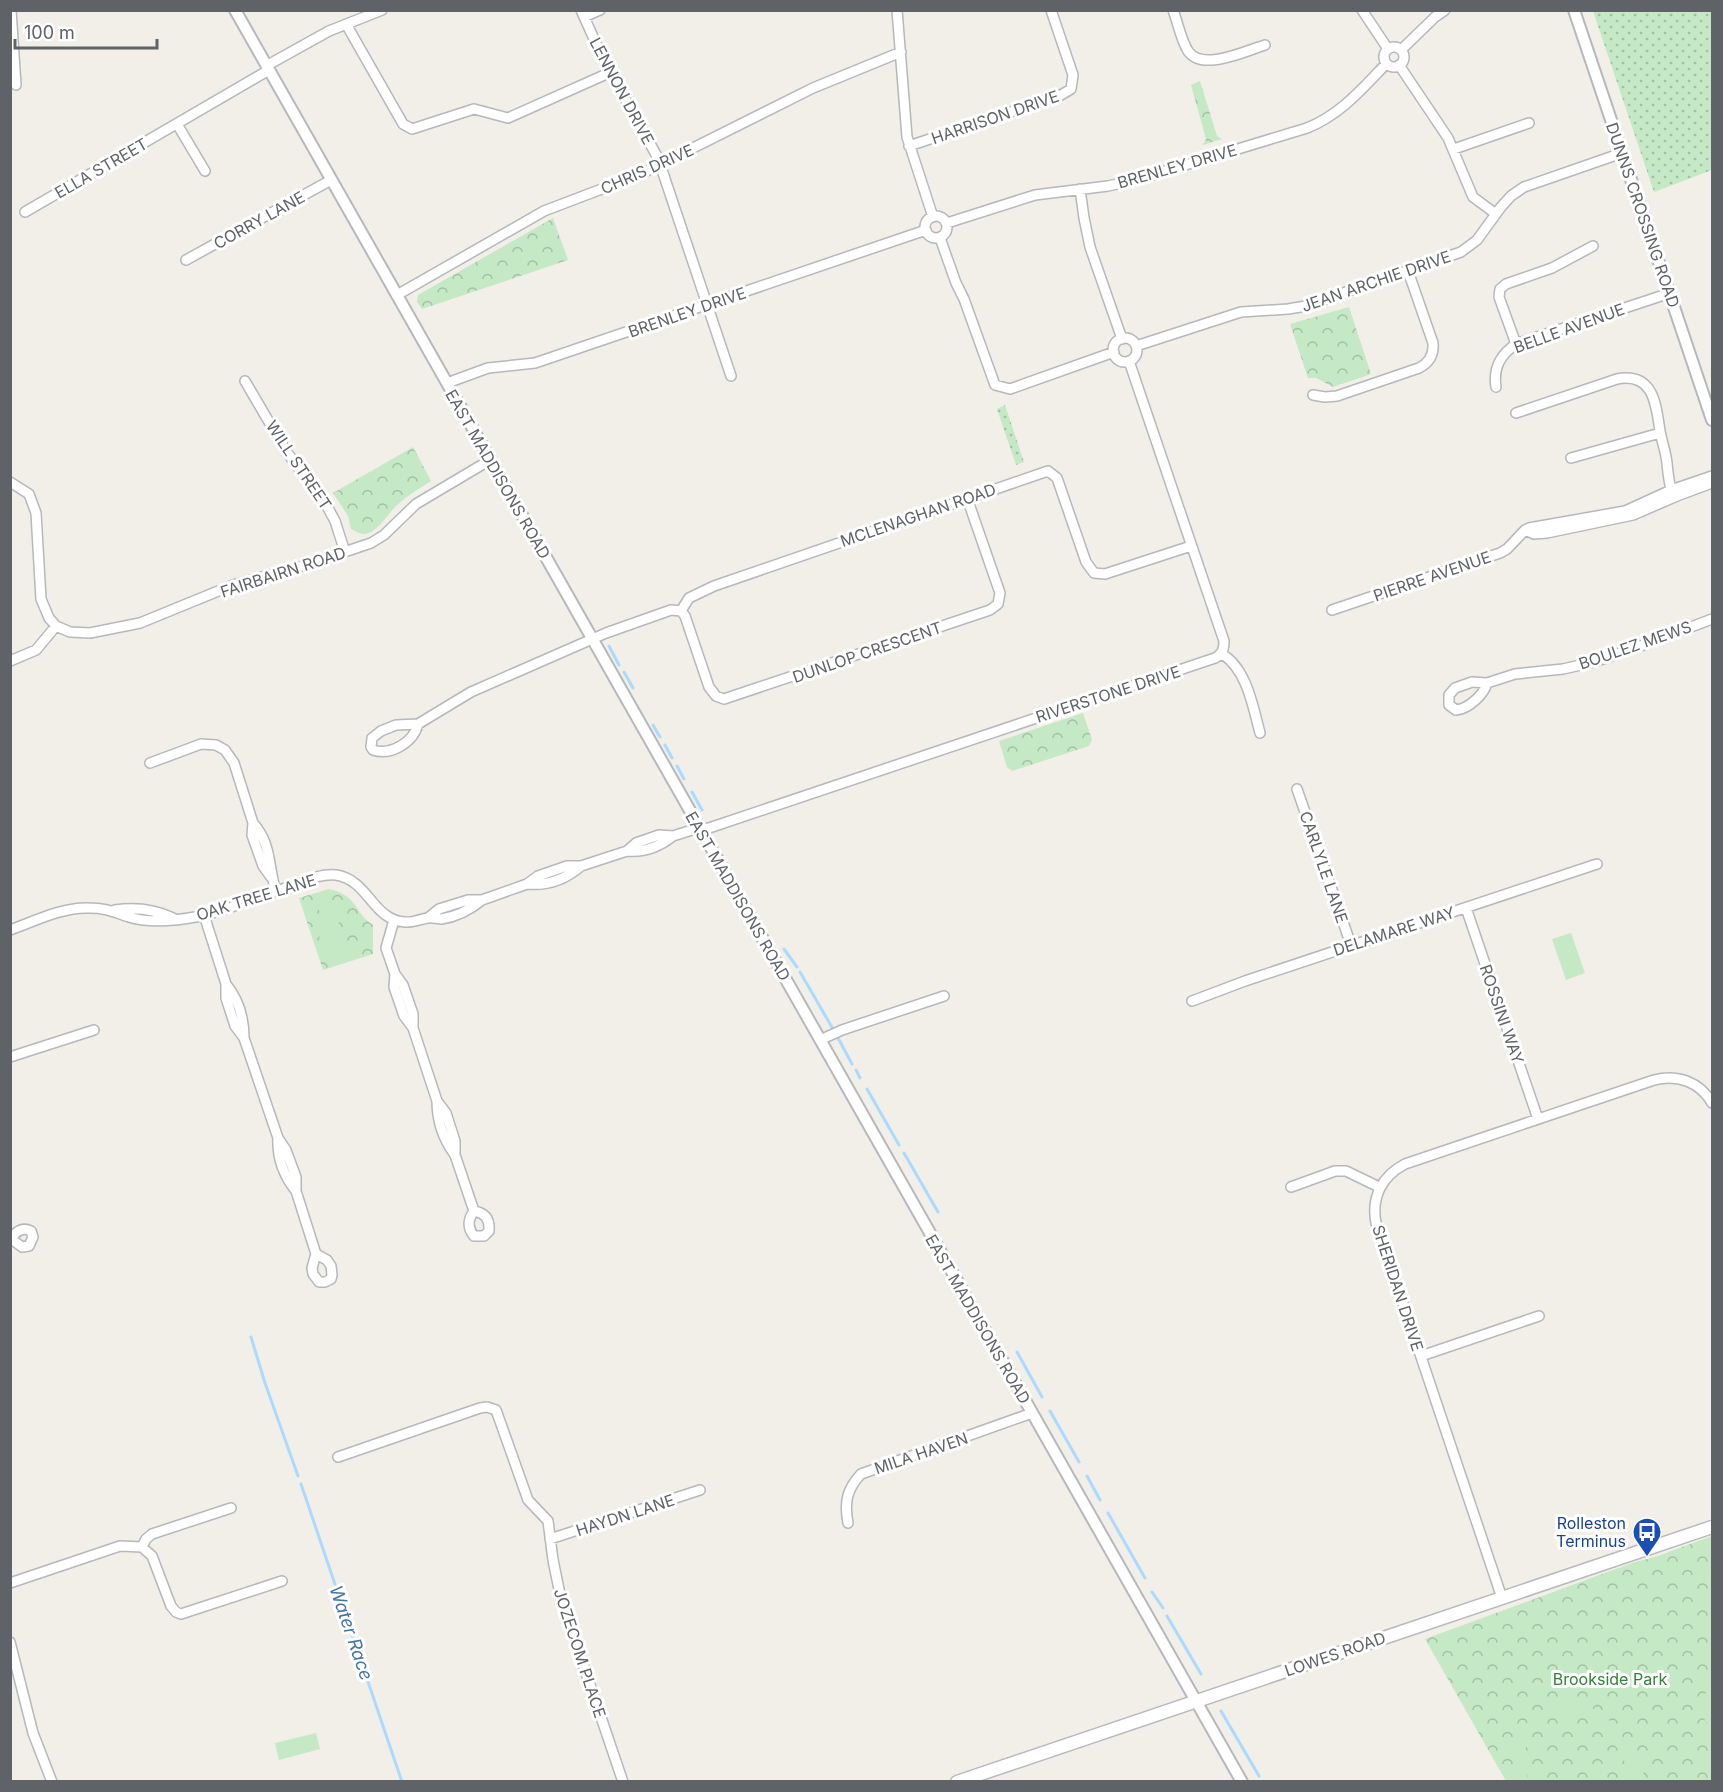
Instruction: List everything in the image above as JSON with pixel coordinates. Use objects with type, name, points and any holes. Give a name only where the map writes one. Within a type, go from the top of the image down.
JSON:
[{"type":"main road","name":"LOWES ROAD","points":[[957,1782],[1713,1527]]},
{"type":"street","points":[[11,10],[16,85]]},
{"type":"street","name":"EAST MADDISONS ROAD","points":[[235,10],[1242,1782]]},
{"type":"street","name":"ELLA STREET","points":[[25,212],[177,124],[329,31],[382,10]]},
{"type":"street","points":[[583,14],[600,10]]},
{"type":"street","points":[[897,10],[909,146],[933,217]]},
{"type":"street","name":"HARRISON DRIVE","points":[[909,146],[1061,95],[1071,89],[1073,75],[1051,10]]},
{"type":"street","points":[[1173,10],[1186,47],[1197,60],[1208,62],[1265,45]]},
{"type":"street","points":[[1362,10],[1388,49]]},
{"type":"street","points":[[1401,50],[1428,23],[1445,10]]},
{"type":"street","name":"DUNNS CROSSING ROAD","points":[[1574,10],[1713,420]]},
{"type":"street","name":"LENNON DRIVE","points":[[583,14],[611,72],[650,142],[660,166],[731,376]]},
{"type":"street","points":[[346,24],[403,124],[412,129],[474,109],[508,118],[611,72]]},
{"type":"street","points":[[1396,47],[1401,50],[1404,58],[1399,65],[1393,67],[1386,64],[1384,56],[1388,49],[1396,47]]},
{"type":"street","name":"CHRIS DRIVE","points":[[397,295],[544,211],[660,166],[813,88],[901,52]]},
{"type":"street","name":"BRENLEY DRIVE","points":[[947,224],[1035,195],[1136,180],[1320,124],[1342,110],[1386,64]]},
{"type":"street","points":[[1399,65],[1454,149],[1473,197],[1496,214]]},
{"type":"street","points":[[1454,149],[1529,123]]},
{"type":"street","points":[[177,124],[205,171]]},
{"type":"street","name":"JEAN ARCHIE DRIVE","points":[[1136,346],[1232,314],[1306,306],[1443,260],[1471,246],[1511,196],[1524,187],[1622,153]]},
{"type":"street","name":"CORRY LANE","points":[[186,260],[331,180]]},
{"type":"street","points":[[1080,189],[1090,247],[1122,339]]},
{"type":"street","points":[[933,217],[939,217],[947,224],[945,234],[940,238],[933,238],[926,230],[926,224],[933,217]]},
{"type":"street","name":"BRENLEY DRIVE","points":[[447,383],[488,369],[535,363],[926,230]]},
{"type":"street","points":[[940,238],[995,386],[1010,389],[1114,352]]},
{"type":"street","points":[[1516,344],[1499,297],[1500,289],[1506,284],[1552,268],[1593,246]]},
{"type":"street","points":[[1313,395],[1337,396],[1419,368],[1427,363],[1432,353],[1433,343],[1408,272]]},
{"type":"street","name":"BELLE AVENUE","points":[[1496,387],[1495,374],[1502,355],[1516,344],[1670,293]]},
{"type":"street","points":[[1122,339],[1129,339],[1136,346],[1137,354],[1129,361],[1119,360],[1114,352],[1116,343],[1122,339]]},
{"type":"street","points":[[1129,361],[1224,641],[1222,654],[1234,663],[1244,682],[1260,733]]},
{"type":"street","points":[[1516,413],[1617,379],[1635,378],[1648,387],[1658,412],[1672,494]]},
{"type":"street","name":"WILL STREET","points":[[245,381],[286,451],[328,508],[335,521],[345,552]]},
{"type":"street","points":[[1571,458],[1660,433]]},
{"type":"street","name":"FAIRBAIRN ROAD","points":[[56,626],[62,630],[79,633],[104,631],[140,623],[233,585],[345,552],[378,539],[416,504],[490,460]]},
{"type":"street","name":"MCLENAGHAN ROAD","points":[[418,724],[464,696],[592,639],[673,610],[681,611],[689,598],[714,586],[1042,472],[1052,472],[1060,482],[1086,562],[1091,571],[1097,574],[1105,574],[1191,546]]},
{"type":"street","name":"PIERRE AVENUE","points":[[1332,610],[1500,553],[1529,528],[1625,511],[1713,476]]},
{"type":"street","points":[[10,482],[29,494],[36,513],[41,599],[44,610],[56,626],[36,650],[10,661]]},
{"type":"street","name":"PIERRE AVENUE","points":[[1672,494],[1713,483]]},
{"type":"street","name":"DUNLOP CRESCENT","points":[[681,611],[685,616],[710,687],[716,696],[724,699],[988,611],[997,605],[1000,595],[967,498]]},
{"type":"street","name":"BOULEZ MEWS","points":[[1487,683],[1515,674],[1583,665],[1713,619]]},
{"type":"street","name":"RIVERSTONE DRIVE","points":[[700,829],[708,829],[1222,654]]},
{"type":"street","points":[[405,723],[418,724],[414,736],[402,745],[381,752],[371,747],[372,738],[388,727],[405,723]]},
{"type":"street","points":[[150,763],[201,744],[221,747],[232,758],[253,823],[252,835],[262,866],[271,877],[276,891]]},
{"type":"street","name":"CARLYLE LANE","points":[[1298,789],[1351,945]]},
{"type":"street","points":[[474,1211],[455,1155],[446,1144],[437,1116],[437,1101],[412,1028],[413,1014],[386,948],[394,920],[410,922],[428,918],[439,909],[468,900],[482,900],[527,884],[538,876],[567,866],[581,866],[627,851],[636,843],[659,835],[673,836],[700,829]]},
{"type":"street","name":"DELAMARE WAY","points":[[1192,1001],[1351,945],[1598,864]]},
{"type":"street","name":"OAK TREE LANE","points":[[10,930],[69,909],[130,908],[159,911],[173,918],[204,915],[318,878],[338,876],[358,884],[380,912],[394,920]]},
{"type":"street","name":"ROSSINI WAY","points":[[1466,908],[1538,1119]]},
{"type":"street","points":[[204,915],[226,984],[235,994],[244,1023],[244,1038],[278,1138],[286,1150],[296,1177],[296,1191],[316,1254]]},
{"type":"street","points":[[820,1040],[842,1030],[944,996]]},
{"type":"street","points":[[10,1057],[94,1030]]},
{"type":"street","points":[[1291,1187],[1335,1171],[1346,1171],[1380,1188],[1390,1174],[1405,1164],[1663,1078],[1690,1082],[1706,1093],[1713,1103]]},
{"type":"street","name":"SHERIDAN DRIVE","points":[[1380,1188],[1375,1204],[1376,1222],[1502,1598]]},
{"type":"street","points":[[1420,1356],[1539,1316]]},
{"type":"street","name":"JOZECOM PLACE","points":[[338,1457],[480,1408],[491,1408],[499,1414],[528,1500],[548,1521],[561,1599],[623,1782]]},
{"type":"street","name":"MILA HAVEN","points":[[848,1523],[846,1503],[849,1491],[851,1484],[861,1474],[1032,1413]]},
{"type":"street","name":"HAYDN LANE","points":[[550,1539],[700,1490]]},
{"type":"street","points":[[142,1547],[152,1534],[231,1508]]},
{"type":"street","points":[[10,1583],[120,1546],[142,1547],[152,1556],[173,1610],[181,1614],[282,1581]]},
{"type":"street","points":[[10,1642],[33,1733],[52,1782]]},
{"type":"green space","points":[[1593,11],[1712,11],[1712,170],[1654,192]]},
{"type":"green space","points":[[1200,81],[1217,136],[1222,139],[1203,145],[1206,139],[1191,85]]},
{"type":"green space","points":[[553,218],[568,260],[422,309],[417,302],[418,295]]},
{"type":"green space","points":[[1349,307],[1371,374],[1333,387],[1316,378],[1308,378],[1290,324]]},
{"type":"green space","points":[[1005,405],[1024,462],[1016,465],[997,409]]},
{"type":"green space","points":[[413,447],[431,481],[400,502],[369,533],[364,534],[351,529],[348,516],[333,493]]},
{"type":"green space","points":[[1083,713],[1092,740],[1089,746],[1012,771],[1007,767],[999,741]]},
{"type":"green space","points":[[329,889],[351,900],[373,925],[373,954],[323,970],[299,898]]},
{"type":"green space","points":[[329,895],[350,954],[328,961],[312,916],[320,913],[315,900]]},
{"type":"green space","points":[[1571,933],[1585,973],[1566,980],[1552,939]]},
{"type":"green space","name":"Brookside Park","points":[[1712,1536],[1712,1781],[1506,1781],[1425,1639]]},
{"type":"green space","points":[[1712,1690],[1712,1731],[1692,1700]]},
{"type":"green space","points":[[1561,1703],[1578,1704],[1593,1709],[1605,1717],[1624,1739],[1648,1781],[1635,1781],[1607,1732],[1594,1720],[1578,1713],[1563,1713],[1550,1717],[1530,1736],[1525,1750],[1525,1765],[1529,1781],[1517,1781],[1512,1772],[1518,1736],[1539,1712]]},
{"type":"green space","points":[[316,1733],[320,1749],[279,1760],[275,1743]]},
{"type":"waterway","name":"Water Race","points":[[609,646],[619,665]]},
{"type":"waterway","name":"Water Race","points":[[624,672],[633,688]]},
{"type":"waterway","name":"Water Race","points":[[653,725],[660,737]]},
{"type":"waterway","name":"Water Race","points":[[665,745],[672,758]]},
{"type":"waterway","name":"Water Race","points":[[677,766],[684,779]]},
{"type":"waterway","name":"Water Race","points":[[692,792],[702,810]]},
{"type":"waterway","name":"Water Race","points":[[784,949],[797,967]]},
{"type":"waterway","name":"Water Race","points":[[800,972],[833,1029]]},
{"type":"waterway","name":"Water Race","points":[[837,1036],[852,1064]]},
{"type":"waterway","name":"Water Race","points":[[856,1070],[860,1078]]},
{"type":"waterway","name":"Water Race","points":[[867,1089],[899,1145]]},
{"type":"waterway","name":"Water Race","points":[[904,1153],[938,1212]]},
{"type":"waterway","name":"Water Race","points":[[251,1337],[298,1476]]},
{"type":"waterway","name":"Water Race","points":[[1017,1352],[1042,1397]]},
{"type":"waterway","name":"Water Race","points":[[1050,1411],[1079,1462]]},
{"type":"waterway","name":"Water Race","points":[[1087,1476],[1100,1500]]},
{"type":"waterway","name":"Water Race","points":[[301,1484],[402,1782]]},
{"type":"waterway","name":"Water Race","points":[[1108,1513],[1145,1578]]},
{"type":"waterway","name":"Water Race","points":[[1152,1592],[1163,1608]]},
{"type":"waterway","name":"Water Race","points":[[1167,1616],[1201,1674]]},
{"type":"waterway","name":"Water Race","points":[[1221,1711],[1259,1776]]},
{"type":"place","name":"Rolleston Terminus","points":[[1647,1558]]}]
